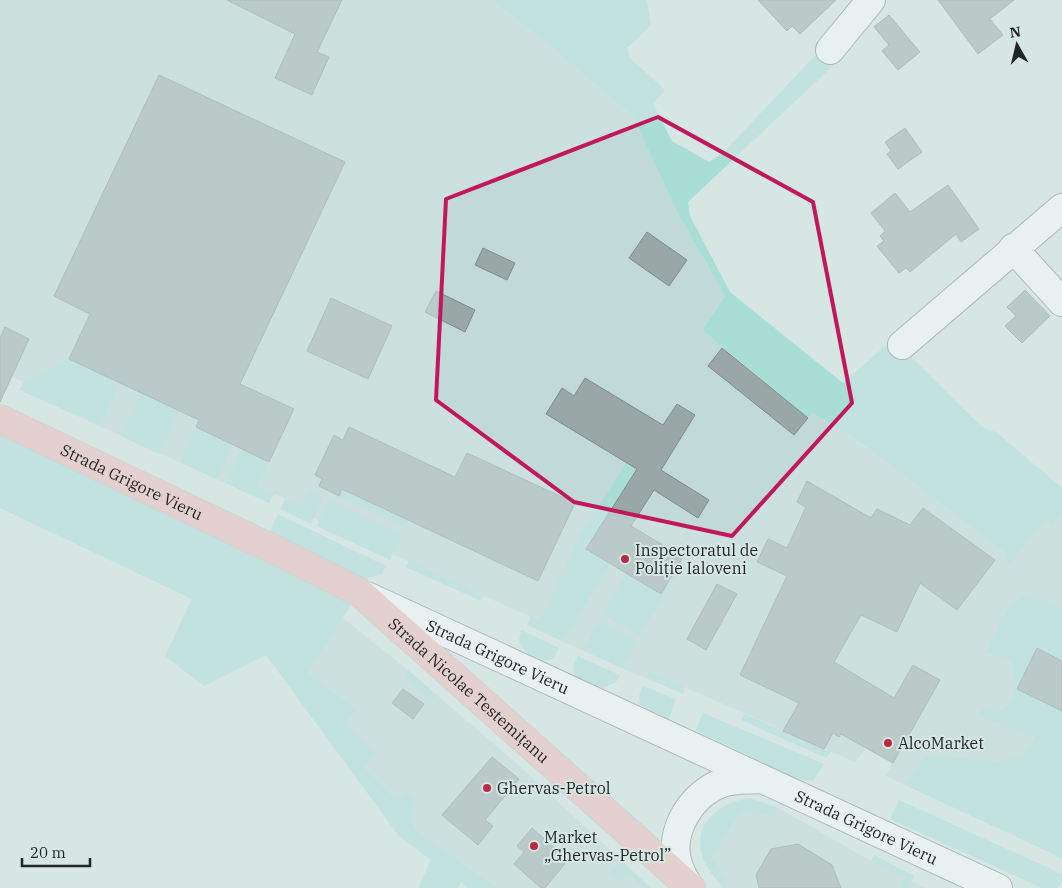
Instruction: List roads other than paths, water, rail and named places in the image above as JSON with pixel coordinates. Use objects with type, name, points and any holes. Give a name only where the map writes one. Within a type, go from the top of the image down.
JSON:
[{"type":"main road","name":"Strada Grigore Vieru","points":[[0,420],[275,550],[359,592]]},
{"type":"main road","name":"Strada Nicolae Testemițanu","points":[[359,592],[689,887]]},
{"type":"street","points":[[830,50],[871,0]]},
{"type":"street","points":[[902,345],[1062,208]]},
{"type":"street","points":[[1013,248],[1062,302]]},
{"type":"street","name":"Strada Grigore Vieru","points":[[359,592],[998,888]]},
{"type":"street","points":[[689,887],[677,863],[676,838],[684,814],[700,794],[722,782],[761,779]]},
{"type":"place","name":"Inspectoratul de Poliție Ialoveni","points":[[625,559]]},
{"type":"place","name":"AlcoMarket","points":[[888,743]]},
{"type":"place","name":"Ghervas-Petrol","points":[[487,788]]},
{"type":"place","name":"Market „Ghervas-Petrol”","points":[[534,846]]}]
